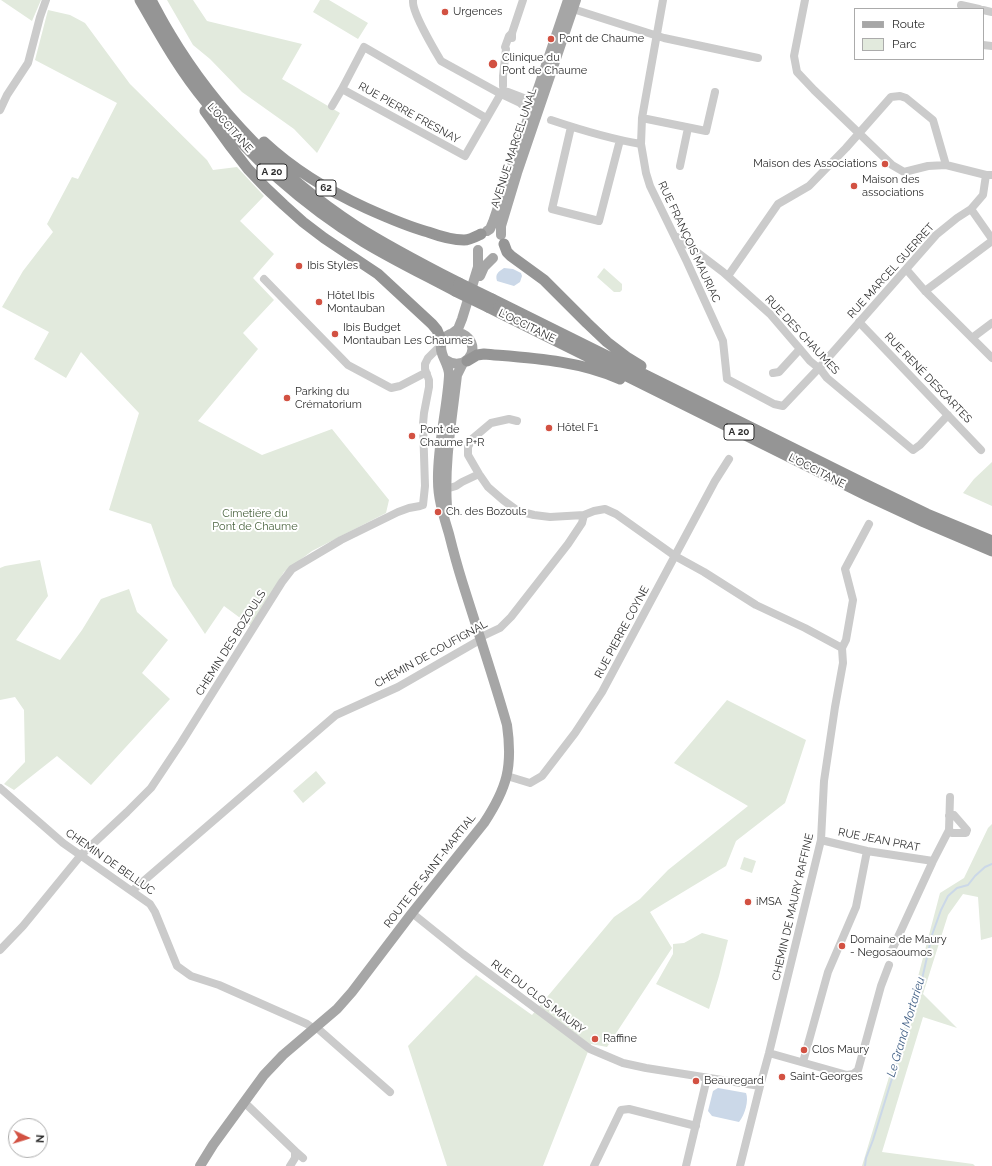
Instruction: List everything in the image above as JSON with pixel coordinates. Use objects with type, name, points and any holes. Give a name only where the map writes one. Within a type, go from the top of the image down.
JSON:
[{"type":"highway","name":"L'OCCITANE","points":[[140,0],[178,63],[205,102],[230,130],[258,159],[307,202],[364,242],[395,260],[457,287],[676,396],[874,499],[992,551]]},
{"type":"highway","name":"L'OCCITANE","points":[[151,0],[170,35],[200,79],[238,126],[270,159],[336,213],[457,287]]},
{"type":"highway","points":[[178,63],[192,93],[231,148],[266,188],[303,222],[378,274],[432,324],[444,341]]},
{"type":"highway","name":"62","points":[[200,79],[273,151],[298,170],[342,197],[387,218],[434,234],[464,240],[471,239],[484,232]]},
{"type":"highway","points":[[503,240],[507,252],[511,256],[544,280],[606,342],[628,358],[658,376],[676,396]]},
{"type":"highway","points":[[465,362],[477,355],[484,354],[569,364],[615,377],[644,390],[676,396]]},
{"type":"highway","name":"L'OCCITANE","points":[[676,396],[904,503],[992,541]]},
{"type":"main road","name":"AVENUE MARCEL UNAL","points":[[484,232],[490,229],[493,222],[529,115],[532,101],[572,2]]},
{"type":"main road","name":"AVENUE MARCEL UNAL","points":[[503,240],[501,226],[572,2]]},
{"type":"main road","points":[[495,231],[503,240],[501,253],[493,258],[481,272],[467,324],[468,338],[472,347],[472,352],[470,357],[465,362],[454,364],[445,360],[441,350],[444,341],[458,328],[462,319],[478,267],[478,250],[477,242],[484,232],[495,231]]},
{"type":"main road","points":[[478,250],[485,256],[493,258]]},
{"type":"main road","points":[[444,341],[455,333],[460,333],[468,338]]},
{"type":"main road","name":"ROUTE DE SAINT-MARTIAL","points":[[200,1166],[244,1102],[273,1064],[337,1009],[352,992],[412,913],[484,823],[502,793],[510,760],[507,725],[453,552],[442,512],[438,483],[441,443],[450,374],[445,360]]},
{"type":"main road","name":"ROUTE DE SAINT-MARTIAL","points":[[448,533],[446,475],[457,375],[459,369],[465,362]]},
{"type":"main road","points":[[441,443],[441,483],[446,489]]},
{"type":"street","points":[[0,110],[28,63],[46,0]]},
{"type":"street","points":[[500,89],[506,49],[508,48],[512,37],[523,0]]},
{"type":"street","name":"RUE FRANÇOIS MAURIAC","points":[[663,0],[642,118],[641,144],[650,186],[675,235],[723,341],[728,380],[774,404],[783,406],[819,368]]},
{"type":"street","points":[[805,0],[794,56],[798,72],[814,90],[892,165],[904,172],[928,166],[946,165],[989,175]]},
{"type":"street","points":[[413,1],[412,6],[418,19],[441,61],[486,86],[500,89],[532,101],[536,111],[517,173]]},
{"type":"street","points":[[572,2],[657,35],[758,58]]},
{"type":"street","points":[[961,5],[974,8]]},
{"type":"street","name":"RUE PIERRE FRESNAY","points":[[486,118],[364,47],[342,88],[465,156],[486,118],[500,89]]},
{"type":"street","points":[[332,106],[342,88]]},
{"type":"street","points":[[500,89],[524,105],[529,115]]},
{"type":"street","points":[[642,118],[706,131],[715,92]]},
{"type":"street","points":[[728,276],[778,204],[809,186],[891,97],[900,96],[906,98],[933,120],[946,165]]},
{"type":"street","points":[[551,120],[590,133],[641,144]]},
{"type":"street","points":[[571,127],[552,209],[599,221],[620,140]]},
{"type":"street","points":[[680,166],[688,128]]},
{"type":"street","name":"RUE MARCEL GUERRET","points":[[819,368],[936,235],[971,209],[983,195],[989,175]]},
{"type":"street","points":[[925,290],[992,240],[971,209]]},
{"type":"street","name":"RUE DES CHAUMES","points":[[675,235],[728,276],[770,314],[810,361],[819,368],[827,378],[913,450],[920,445],[948,415]]},
{"type":"street","points":[[906,269],[992,358]]},
{"type":"street","points":[[264,279],[348,365],[391,388],[400,386],[423,374],[427,374]]},
{"type":"street","name":"RUE RENÉ DESCARTES","points":[[859,322],[981,450]]},
{"type":"street","points":[[972,338],[992,323]]},
{"type":"street","points":[[426,361],[444,341]]},
{"type":"street","points":[[773,373],[779,372],[800,349]]},
{"type":"street","points":[[426,361],[433,358],[445,360]]},
{"type":"street","name":"CHEMIN DES BOZOULS","points":[[0,950],[23,926],[81,855],[151,788],[282,582],[292,569],[341,540],[409,508],[423,505],[425,486],[423,442],[424,420],[429,387],[429,380],[425,369],[426,361]]},
{"type":"street","points":[[518,421],[509,419],[491,423],[472,439],[468,447],[468,455],[488,486],[518,511],[550,517],[584,515],[605,509],[616,514],[676,556],[756,605],[805,628],[842,648]]},
{"type":"street","name":"RUE PIERRE COYNE","points":[[507,776],[530,783],[542,776],[575,733],[602,692],[715,481],[729,459]]},
{"type":"street","points":[[446,489],[456,486],[479,474]]},
{"type":"street","points":[[446,475],[451,481],[462,482]]},
{"type":"street","name":"CHEMIN DE COUFIGNAL","points":[[132,891],[336,715],[398,687],[483,636],[500,628],[511,617],[568,544],[582,523],[584,515]]},
{"type":"street","name":"CHEMIN DE MAURY RAFFINE","points":[[740,1166],[822,840],[824,781],[843,663],[842,648],[846,640],[853,600],[845,569],[869,524]]},
{"type":"street","name":"CHEMIN DE BELLUC","points":[[0,788],[63,844],[150,904],[155,912],[176,966],[191,976],[219,985],[315,1028],[390,1092]]},
{"type":"street","points":[[892,950],[949,830],[950,797]]},
{"type":"street","points":[[949,816],[954,815],[967,830],[966,833],[952,833],[949,830]]},
{"type":"street","name":"RUE JEAN PRAT","points":[[822,840],[867,851],[933,861]]},
{"type":"street","points":[[803,1062],[828,972],[856,907],[867,851]]},
{"type":"street","name":"RUE DU CLOS MAURY","points":[[412,913],[463,954],[590,1049],[623,1063],[760,1086]]},
{"type":"street","points":[[769,1053],[847,1075],[853,1074],[858,1070],[881,986],[889,965]]},
{"type":"street","points":[[686,1166],[707,1078]]},
{"type":"street","points":[[244,1102],[303,1158]]},
{"type":"street","points":[[594,1166],[621,1110],[629,1109],[696,1126]]},
{"type":"street","points":[[290,1166],[295,1158],[295,1150]]},
{"type":"green space","points":[[1,0],[41,0],[32,21]]},
{"type":"green space","points":[[167,0],[193,0],[207,21],[302,44],[282,79],[340,113],[317,153],[294,129],[242,92],[210,59],[193,45]]},
{"type":"green space","points":[[320,0],[329,0],[368,23],[358,39],[313,12]]},
{"type":"green space","name":"Cimetière du Pont de Chaume","points":[[48,10],[70,15],[85,23],[130,84],[207,160],[213,170],[237,167],[264,196],[240,221],[274,254],[253,278],[274,300],[243,333],[258,349],[198,421],[262,455],[332,429],[389,500],[386,513],[312,551],[284,572],[251,626],[224,606],[205,634],[173,586],[151,524],[109,510],[139,413],[81,352],[66,378],[34,359],[49,332],[2,307],[23,271],[53,232],[47,224],[72,177],[78,179],[117,103],[35,60]]},
{"type":"green space","points":[[604,268],[622,284],[622,290],[620,292],[614,292],[597,277]]},
{"type":"green space","points":[[992,462],[992,506],[963,493],[974,479]]},
{"type":"green space","points":[[40,560],[48,596],[16,640],[60,660],[82,630],[101,599],[129,589],[137,612],[168,640],[142,673],[170,699],[91,785],[57,756],[14,790],[4,784],[25,762],[24,710],[15,697],[0,700],[0,568]]},
{"type":"green space","points":[[727,700],[806,740],[785,803],[736,841],[726,866],[650,912],[672,948],[607,1047],[591,1044],[543,1166],[447,1166],[408,1046],[476,975],[532,1015],[614,917],[640,899],[668,870],[748,806],[674,763]]},
{"type":"green space","points":[[316,771],[326,783],[303,803],[293,791]]},
{"type":"green space","points":[[992,824],[992,937],[981,940],[978,897],[963,894],[948,915],[923,994],[957,1028],[923,1017],[882,1152],[973,1164],[975,1166],[862,1166],[909,1011],[940,893],[964,878],[988,828]]},
{"type":"green space","points":[[744,857],[756,861],[752,873],[740,869]]},
{"type":"green space","points":[[702,933],[728,940],[709,1009],[656,984],[673,954],[673,944],[684,943]]},
{"type":"water","points":[[504,268],[513,269],[521,273],[522,276],[520,282],[514,286],[497,281],[496,277],[498,273]]},
{"type":"water","points":[[718,1088],[746,1093],[746,1108],[739,1122],[712,1116],[708,1111],[713,1091]]},
{"type":"waterway","name":"Le Grand Mortarieu","points":[[865,1166],[866,1158],[873,1140],[920,988],[932,935],[941,910],[948,896],[957,888],[968,885],[985,867],[992,864]]},
{"type":"place","name":"Urgences","points":[[445,12]]},
{"type":"place","name":"Pont de Chaume","points":[[551,39]]},
{"type":"place","name":"Clinique du Pont de Chaume","points":[[493,64]]},
{"type":"place","name":"Maison des Associations","points":[[885,164]]},
{"type":"place","name":"Maison des associations","points":[[854,186]]},
{"type":"place","name":"Ibis Styles","points":[[299,266]]},
{"type":"place","name":"Hôtel Ibis Montauban","points":[[319,302]]},
{"type":"place","name":"Ibis Budget Montauban Les Chaumes","points":[[335,334]]},
{"type":"place","name":"Parking du Crématorium","points":[[287,398]]},
{"type":"place","name":"Hôtel F1","points":[[549,428]]},
{"type":"place","name":"Pont de Chaume P+R","points":[[412,436]]},
{"type":"place","name":"Ch. des Bozouls","points":[[438,512]]},
{"type":"place","name":"iMSA","points":[[748,902]]},
{"type":"place","name":"Domaine de Maury - Negosaoumos","points":[[842,946]]},
{"type":"place","name":"Raffine","points":[[595,1039]]},
{"type":"place","name":"Clos Maury","points":[[804,1050]]},
{"type":"place","name":"Saint-Georges","points":[[782,1077]]},
{"type":"place","name":"Beauregard","points":[[696,1081]]}]
